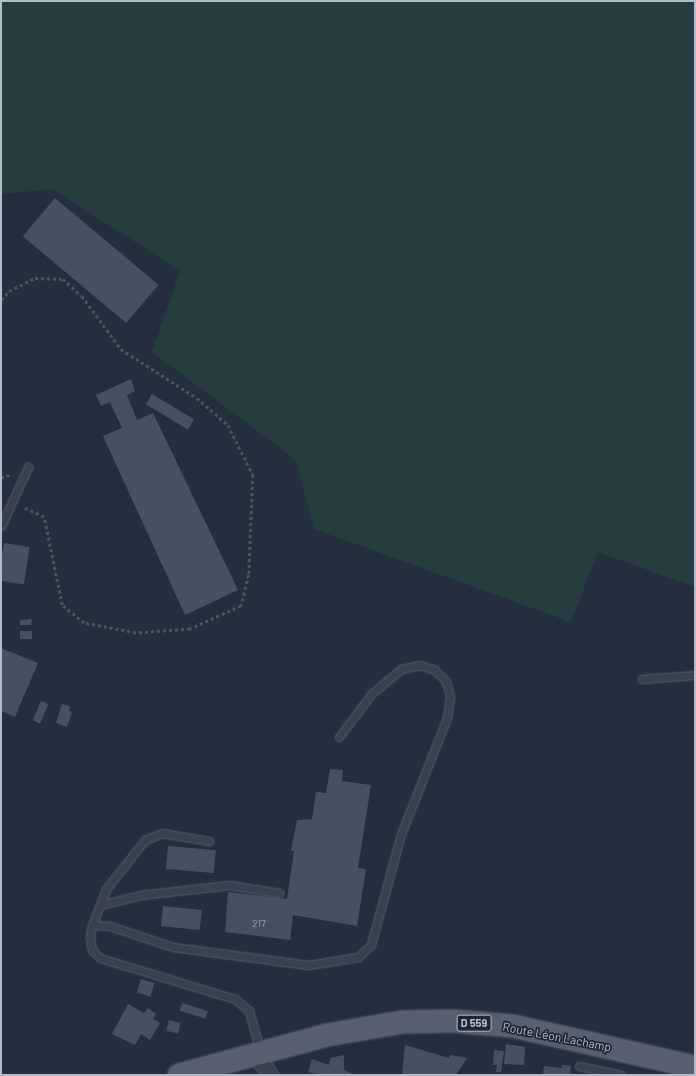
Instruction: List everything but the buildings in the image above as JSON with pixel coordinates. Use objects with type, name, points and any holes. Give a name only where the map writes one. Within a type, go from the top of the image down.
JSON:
[{"type":"main road","name":"Route Léon Lachamp","points":[[179,1075],[327,1035],[402,1022],[452,1021],[513,1026],[695,1067]]},
{"type":"street","points":[[256,1054],[270,1075]]},
{"type":"lane","points":[[1,526],[28,467]]},
{"type":"lane","points":[[92,925],[110,926],[173,947],[308,965],[358,957],[371,945],[401,834],[446,718],[450,696],[446,681],[435,670],[420,665],[401,669],[372,693],[339,737]]},
{"type":"lane","points":[[642,679],[695,675]]},
{"type":"lane","points":[[209,841],[162,833],[145,840],[106,889],[92,925],[90,937],[92,950],[100,958],[235,999],[249,1011],[256,1054]]},
{"type":"lane","points":[[100,905],[165,891],[229,885],[278,893]]},
{"type":"lane","points":[[579,1066],[621,1075]]},
{"type":"path","points":[[1,300],[9,291],[35,278],[63,279],[82,296],[120,349],[197,398],[228,426],[253,475],[249,574],[241,606],[190,629],[136,633],[84,623],[62,605],[44,516],[12,502]]},
{"type":"green space","points":[[1,1],[695,1],[695,587],[598,552],[571,622],[314,529],[296,460],[152,352],[180,271],[53,189],[1,194]]}]
